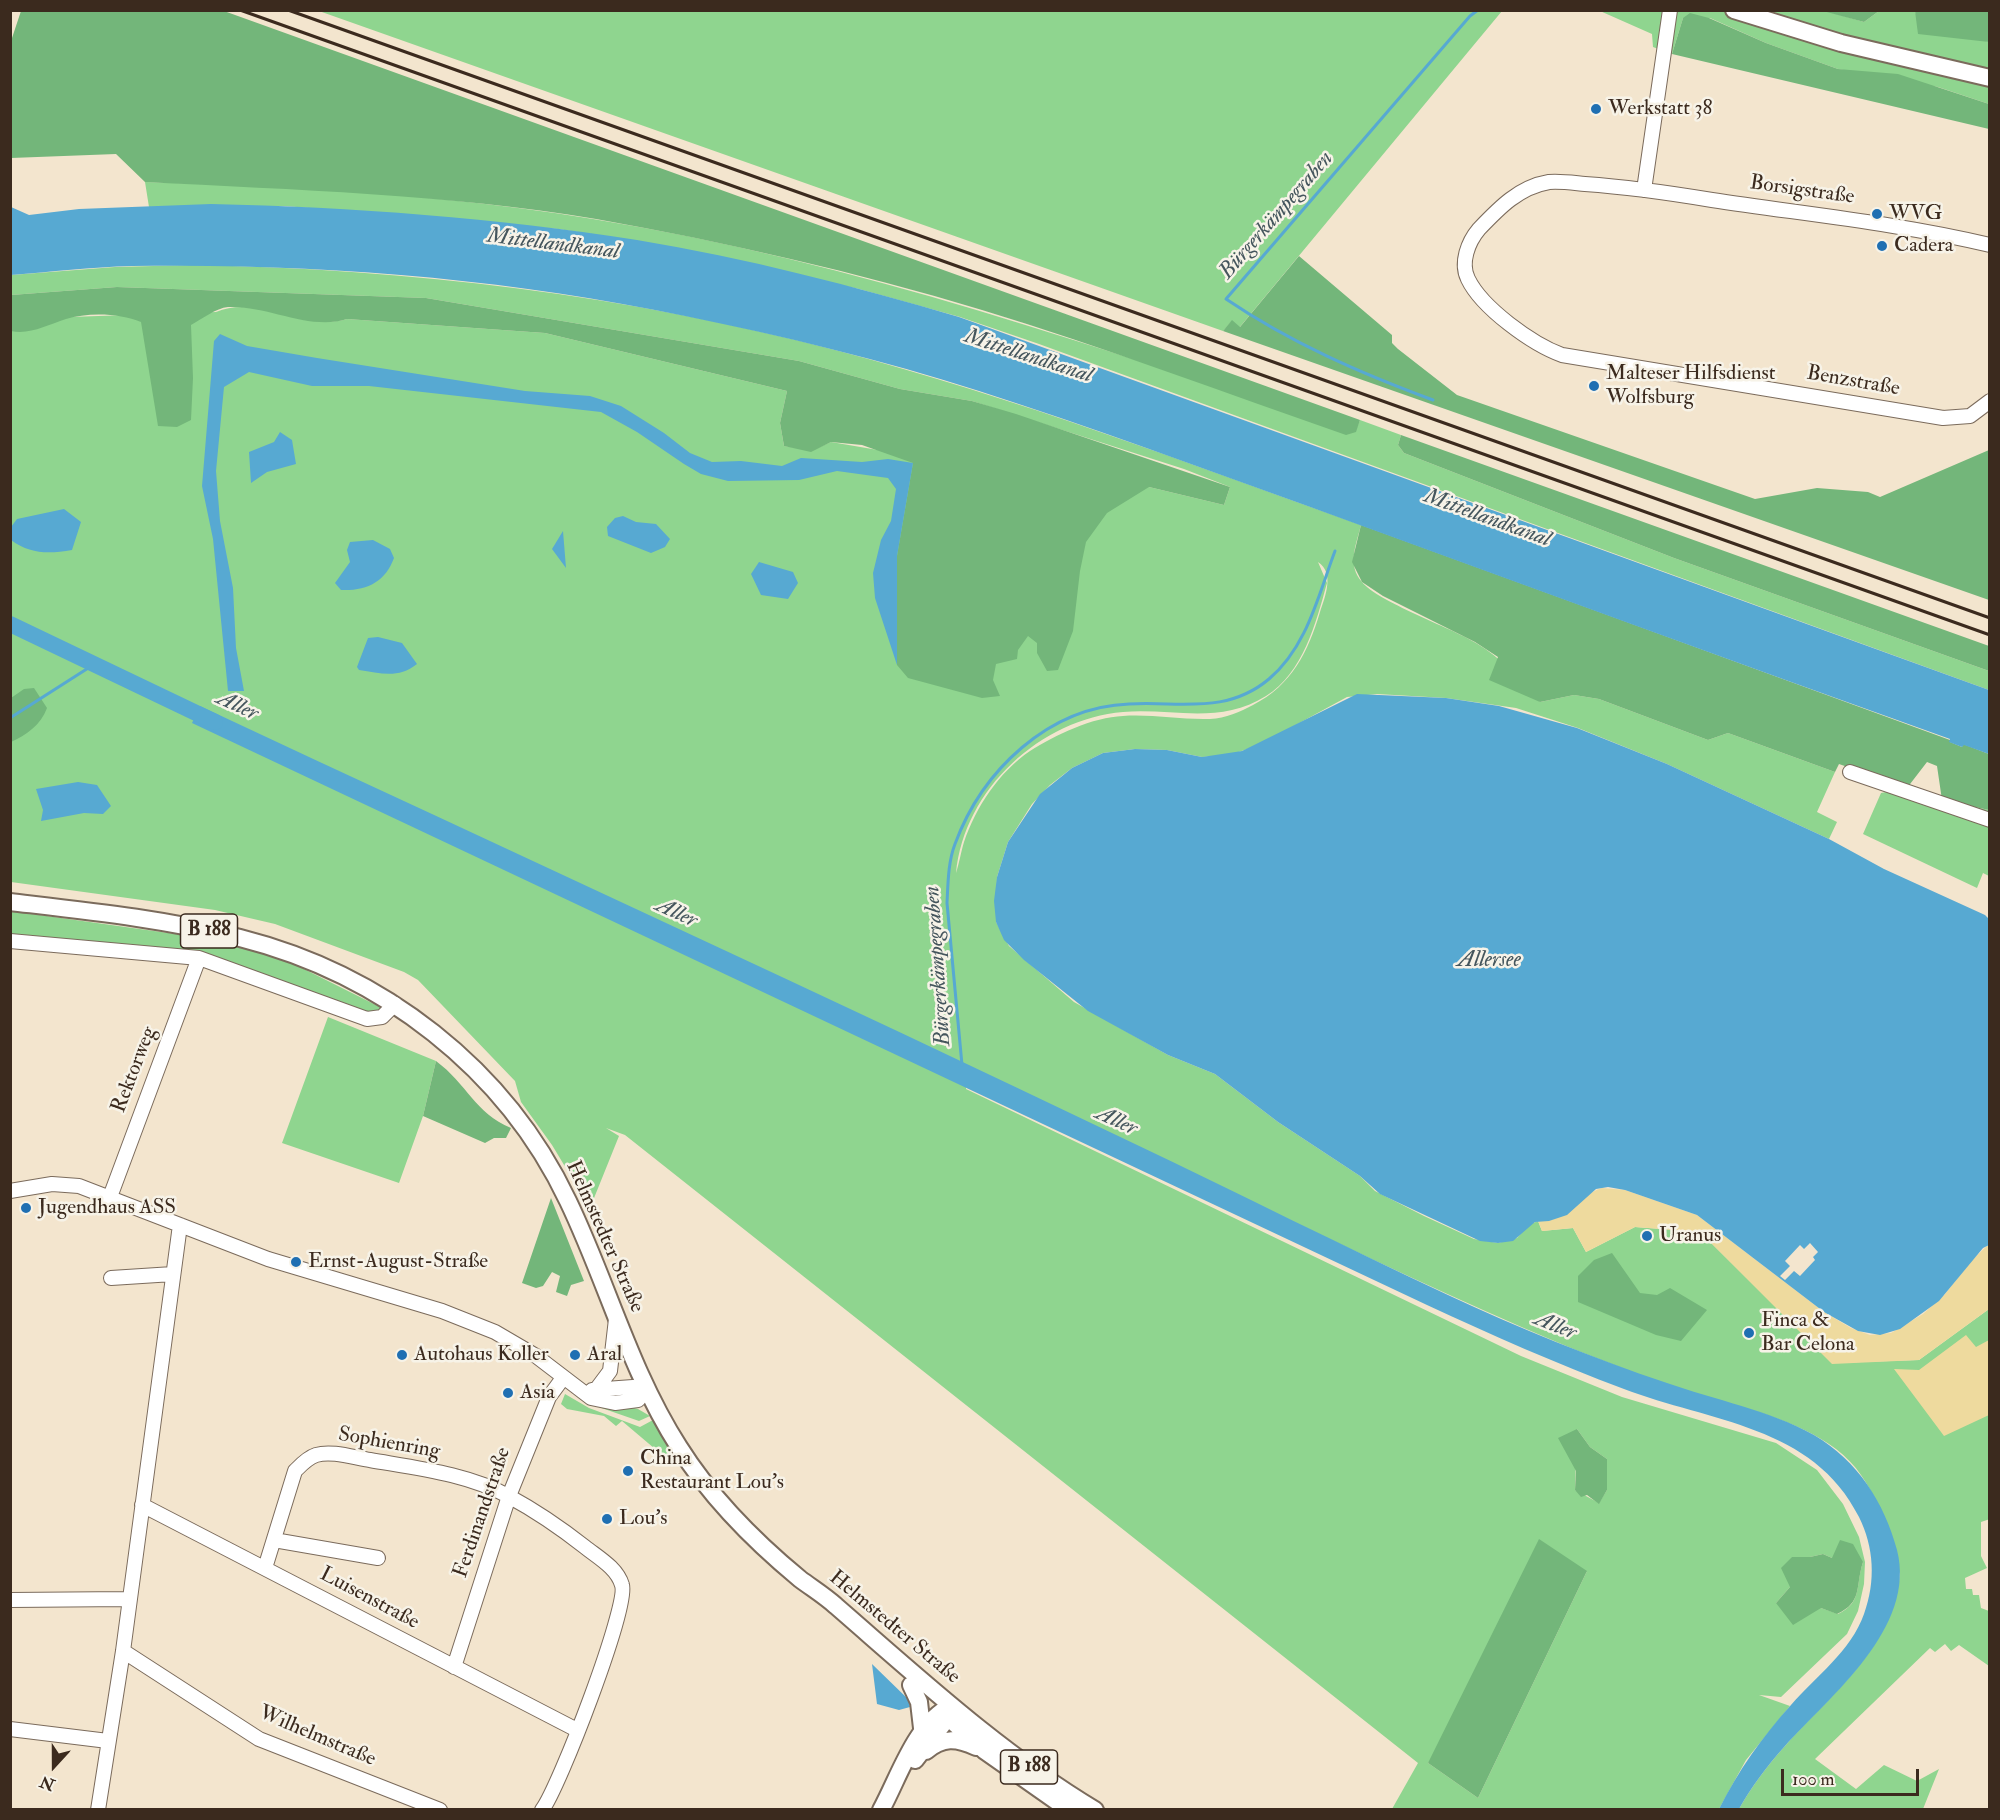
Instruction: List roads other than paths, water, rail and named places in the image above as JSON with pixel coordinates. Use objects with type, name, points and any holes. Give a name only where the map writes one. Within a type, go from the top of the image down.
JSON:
[{"type":"main road","points":[[1734,10],[1840,42],[1989,78]]},
{"type":"main road","name":"Helmstedter Straße","points":[[10,902],[148,919],[241,938],[303,957],[341,974],[395,1004],[430,1029],[473,1067],[524,1127],[568,1201],[647,1389],[680,1449],[738,1522],[911,1685],[946,1712],[966,1719],[1036,1772],[1095,1809]]},
{"type":"main road","name":"Helmstedter Straße","points":[[801,1580],[833,1603],[985,1750]]},
{"type":"main road","points":[[911,1685],[919,1702],[922,1728]]},
{"type":"main road","points":[[881,1809],[922,1728],[946,1712]]},
{"type":"main road","points":[[897,1781],[917,1758],[946,1712]]},
{"type":"main road","points":[[917,1758],[937,1742],[947,1739],[961,1740],[985,1750]]},
{"type":"main road","name":"B 188","points":[[985,1750],[1069,1809]]},
{"type":"street","points":[[1644,190],[1666,14]]},
{"type":"street","name":"Benzstraße","points":[[1644,190],[1553,182],[1530,187],[1514,196],[1476,233],[1467,249],[1464,264],[1473,288],[1532,341],[1549,350],[1581,359],[1943,418],[1970,416],[1989,401]]},
{"type":"street","name":"Borsigstraße","points":[[1644,190],[1862,220],[1989,245]]},
{"type":"street","points":[[1850,772],[1989,820]]},
{"type":"street","points":[[10,940],[200,958],[367,1019],[382,1017],[395,1004]]},
{"type":"street","name":"Rektorweg","points":[[110,1197],[200,958]]},
{"type":"street","points":[[10,1191],[39,1185],[66,1184],[110,1197],[268,1259],[464,1320],[516,1343],[591,1398],[615,1403],[638,1400],[647,1389]]},
{"type":"street","points":[[98,1809],[123,1651],[128,1599],[180,1226]]},
{"type":"street","points":[[111,1278],[173,1274]]},
{"type":"street","points":[[595,1391],[610,1371],[616,1319]]},
{"type":"street","name":"Ferdinandstraße","points":[[454,1667],[509,1496],[549,1397],[563,1378]]},
{"type":"street","points":[[578,1389],[595,1391],[633,1387],[647,1389]]},
{"type":"street","name":"Sophienring","points":[[265,1568],[295,1471],[306,1460],[318,1454],[339,1455],[416,1468],[470,1482],[509,1496],[564,1531],[616,1571],[623,1586],[624,1597],[614,1633],[577,1730]]},
{"type":"street","name":"Luisenstraße","points":[[142,1505],[577,1730]]},
{"type":"street","points":[[274,1540],[378,1558]]},
{"type":"street","points":[[10,1600],[128,1599]]},
{"type":"street","name":"Wilhelmstraße","points":[[123,1651],[259,1739],[440,1809]]},
{"type":"street","points":[[10,1729],[108,1741]]},
{"type":"street","points":[[542,1809],[559,1780],[577,1730]]},
{"type":"water","name":"Mittellandkanal","points":[[211,204],[425,215],[637,240],[719,255],[800,274],[959,317],[1989,690],[1989,754],[1964,745],[1962,747],[1949,742],[1950,739],[1105,433],[943,380],[796,340],[617,303],[548,292],[340,270],[201,266],[117,267],[11,275],[11,207],[29,215],[79,209]]},
{"type":"water","points":[[220,334],[247,346],[317,358],[525,391],[590,396],[621,406],[664,433],[690,453],[712,462],[741,461],[782,466],[801,458],[862,462],[888,459],[913,463],[897,556],[897,665],[875,598],[873,573],[881,540],[891,521],[896,489],[888,478],[837,471],[799,480],[728,481],[701,474],[637,432],[601,412],[369,386],[312,386],[249,372],[224,387],[216,471],[220,521],[233,588],[236,648],[244,691],[228,691],[213,539],[202,486],[214,341]]},
{"type":"water","points":[[280,432],[292,440],[296,464],[267,472],[251,483],[249,452],[274,442]]},
{"type":"water","points":[[64,509],[81,522],[72,550],[40,552],[25,548],[11,540],[11,527],[17,519]]},
{"type":"water","points":[[623,516],[636,522],[656,524],[670,539],[665,547],[651,553],[608,536],[607,527],[615,518]]},
{"type":"water","points":[[563,531],[566,568],[552,549]]},
{"type":"water","points":[[373,540],[390,549],[394,558],[386,573],[367,587],[341,590],[335,583],[350,562],[347,550],[350,542]]},
{"type":"water","points":[[759,562],[793,572],[798,583],[788,599],[761,595],[751,574]]},
{"type":"water","points":[[378,637],[402,643],[417,664],[403,672],[396,673],[359,670],[357,667],[368,638]]},
{"type":"water","name":"Allersee","points":[[1357,694],[1446,698],[1499,706],[1577,728],[1667,764],[1829,839],[1884,869],[1985,915],[1990,920],[1989,1245],[1983,1248],[1939,1301],[1900,1329],[1880,1335],[1858,1331],[1824,1312],[1697,1215],[1625,1190],[1608,1187],[1596,1189],[1567,1215],[1549,1221],[1535,1222],[1513,1241],[1498,1243],[1480,1241],[1380,1194],[1360,1176],[1278,1122],[1215,1074],[1168,1055],[1088,1011],[1024,960],[1004,940],[996,922],[994,901],[997,877],[1008,842],[1040,794],[1072,768],[1103,753],[1135,749],[1167,750],[1202,757],[1242,751]]},
{"type":"water","points":[[200,706],[902,1033],[1475,1307],[1611,1363],[1760,1412],[1814,1435],[1830,1445],[1856,1470],[1877,1499],[1892,1532],[1897,1550],[1900,1579],[1894,1606],[1882,1633],[1845,1683],[1772,1761],[1739,1809],[1719,1809],[1742,1768],[1770,1729],[1851,1640],[1868,1602],[1872,1564],[1864,1528],[1839,1486],[1815,1463],[1787,1445],[1756,1431],[1624,1389],[1525,1349],[1427,1305],[192,723]]},
{"type":"water","points":[[78,782],[97,785],[111,806],[103,814],[84,813],[41,821],[43,810],[36,789]]},
{"type":"water","points":[[872,1664],[909,1700],[910,1707],[899,1710],[877,1704]]},
{"type":"waterway","name":"Bürgerkämpegraben","points":[[1433,400],[1326,356],[1276,330],[1226,299],[1470,16],[1478,10]]},
{"type":"waterway","name":"Bürgerkämpegraben","points":[[962,1065],[947,903],[948,881],[955,844],[982,792],[1001,768],[1022,748],[1045,730],[1071,717],[1099,708],[1129,704],[1219,702],[1236,698],[1253,690],[1269,679],[1293,652],[1310,620],[1335,551]]},
{"type":"waterway","name":"Aller","points":[[10,624],[215,722]]},
{"type":"waterway","points":[[10,718],[93,665]]},
{"type":"railway","points":[[240,10],[1990,635]]},
{"type":"railway","points":[[288,10],[1990,618]]},
{"type":"place","name":"Werkstatt 38","points":[[1596,109]]},
{"type":"place","name":"WVG","points":[[1877,214]]},
{"type":"place","name":"Cadera","points":[[1882,246]]},
{"type":"place","name":"Malteser Hilfsdienst Wolfsburg","points":[[1594,386]]},
{"type":"place","name":"Jugendhaus ASS","points":[[26,1208]]},
{"type":"place","name":"Uranus","points":[[1647,1236]]},
{"type":"place","name":"Ernst-August-Straße","points":[[296,1262]]},
{"type":"place","name":"Finca & Bar Celona","points":[[1749,1333]]},
{"type":"place","name":"Autohaus Koller","points":[[402,1355]]},
{"type":"place","name":"Aral","points":[[575,1355]]},
{"type":"place","name":"Asia","points":[[508,1393]]},
{"type":"place","name":"China Restaurant Lou's","points":[[628,1471]]},
{"type":"place","name":"Lou's","points":[[607,1519]]}]
